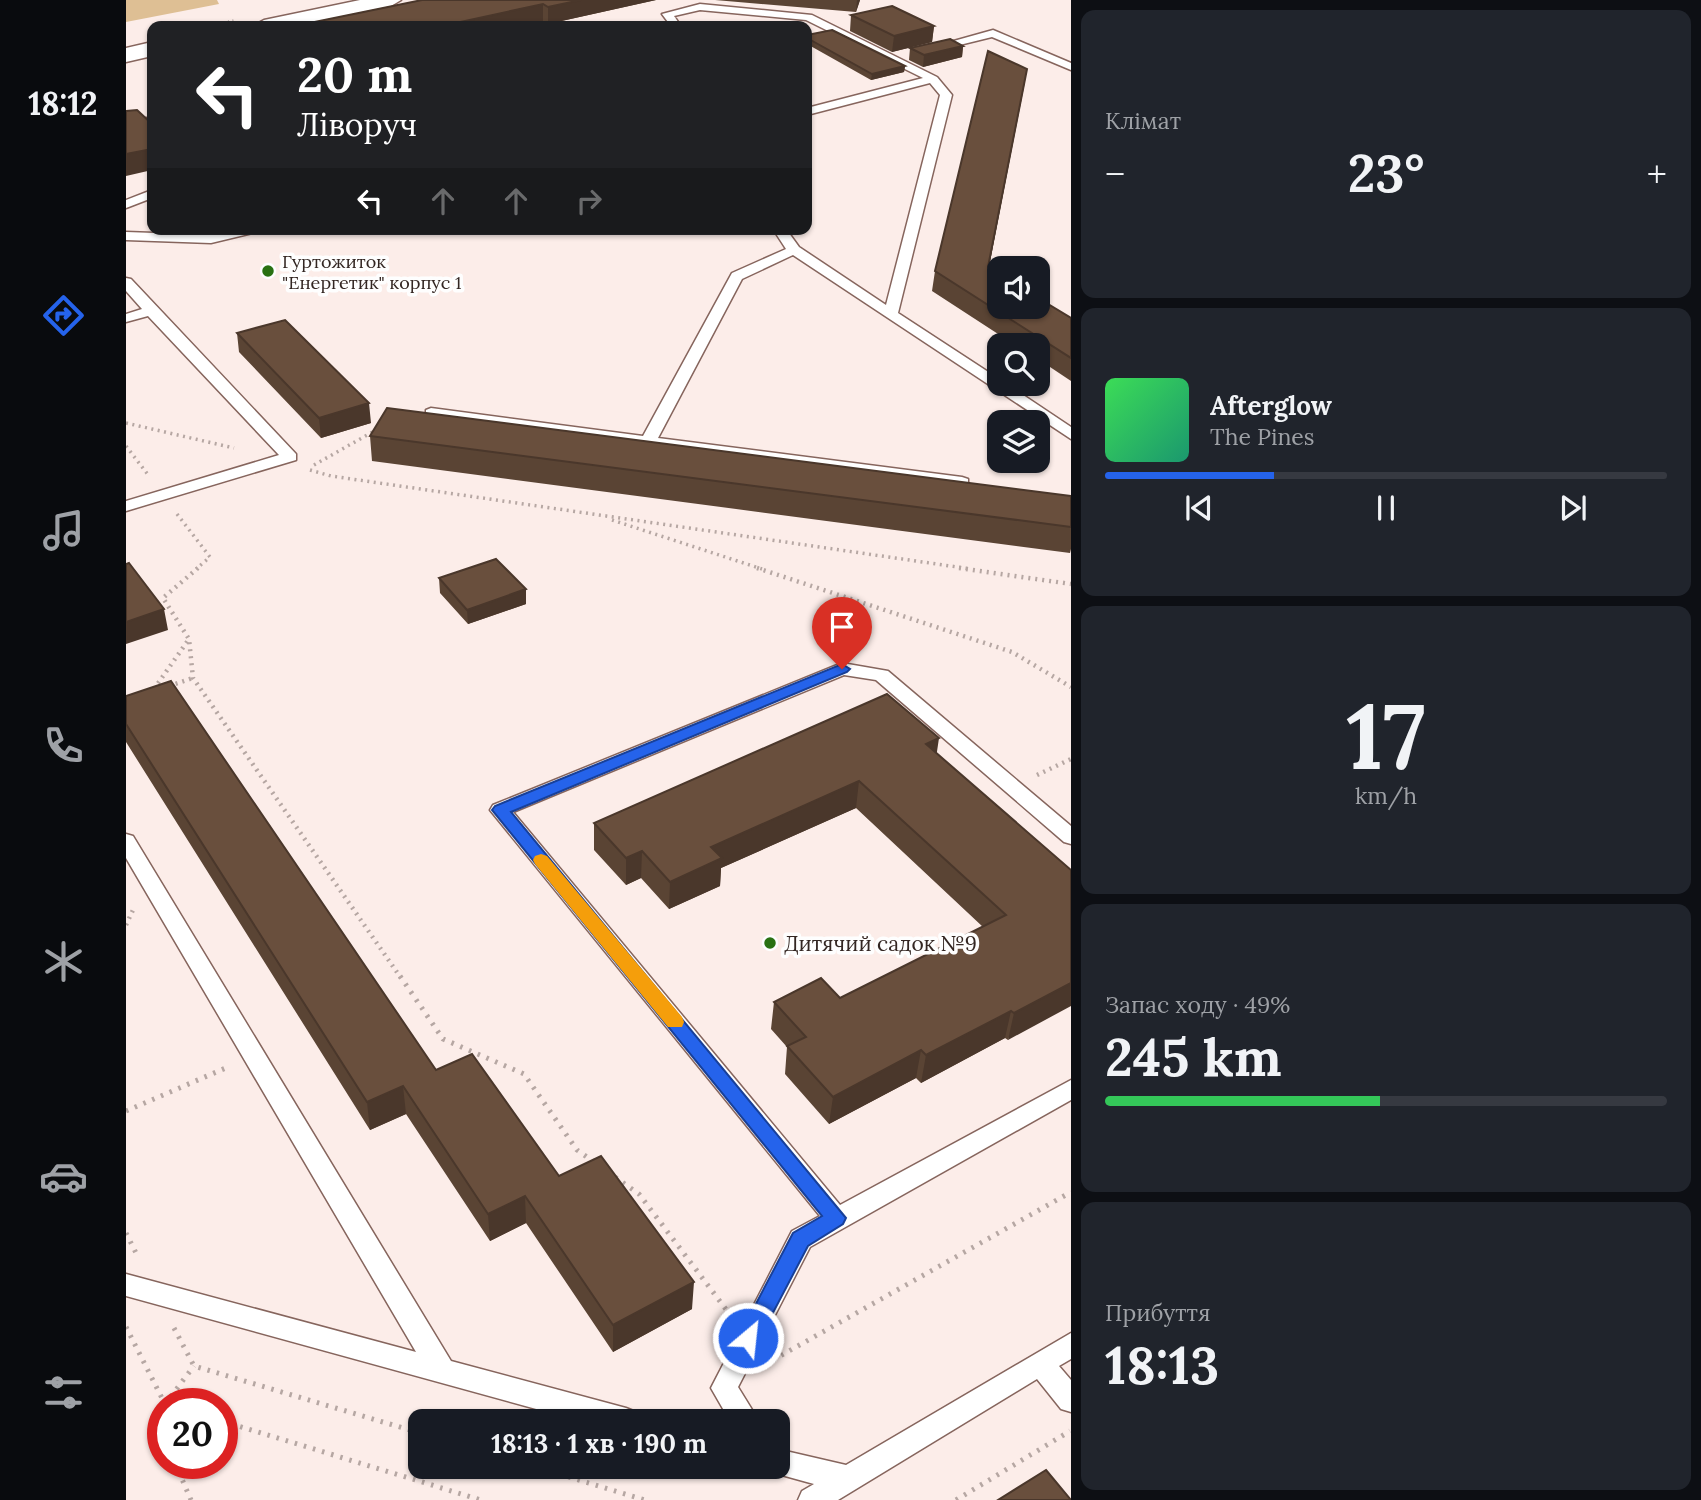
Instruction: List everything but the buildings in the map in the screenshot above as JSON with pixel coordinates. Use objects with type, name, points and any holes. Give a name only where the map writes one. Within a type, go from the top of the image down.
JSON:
[{"type":"street","points":[[288,21],[391,0]]},
{"type":"street","points":[[126,55],[147,51]]},
{"type":"lane","points":[[672,21],[667,14],[700,8],[808,17],[933,79],[946,95],[891,314]]},
{"type":"lane","points":[[892,58],[993,33],[1071,67]]},
{"type":"lane","points":[[812,112],[933,79]]},
{"type":"lane","points":[[126,126],[147,122]]},
{"type":"lane","points":[[126,204],[147,196]]},
{"type":"lane","points":[[126,236],[211,239],[231,235]]},
{"type":"lane","points":[[783,235],[794,250],[1071,434]]},
{"type":"lane","points":[[648,442],[737,276],[794,250]]},
{"type":"lane","points":[[126,282],[150,311],[290,457],[126,506]]},
{"type":"lane","points":[[126,318],[150,311]]},
{"type":"lane","points":[[431,412],[976,484]]},
{"type":"lane","points":[[836,1218],[500,810],[842,669],[882,675],[1071,837]]},
{"type":"lane","points":[[126,841],[442,1371]]},
{"type":"lane","points":[[737,1409],[724,1388],[801,1240],[836,1218],[1071,1089]]},
{"type":"lane","points":[[126,1285],[582,1409]]},
{"type":"lane","points":[[812,1500],[1071,1345]]},
{"type":"lane","points":[[1040,1363],[1071,1400]]},
{"type":"lane","points":[[790,1465],[847,1478]]},
{"type":"path","points":[[126,423],[281,460]]},
{"type":"path","points":[[377,430],[307,469],[331,476],[1071,584]]},
{"type":"path","points":[[126,446],[210,557],[163,598],[189,639],[193,678],[443,1039],[524,1074],[578,1150],[598,1165]]},
{"type":"path","points":[[598,515],[1012,652],[1071,687]]},
{"type":"path","points":[[189,639],[151,692],[193,678]]},
{"type":"path","points":[[126,1111],[254,1056]]},
{"type":"path","points":[[608,1172],[639,1194],[748,1338]]},
{"type":"path","points":[[724,1388],[1071,1192]]},
{"type":"path","points":[[126,1233],[194,1366],[408,1429]]},
{"type":"path","points":[[126,1327],[157,1388]]},
{"type":"path","points":[[177,1388],[194,1366]]},
{"type":"path","points":[[238,1426],[481,1500]]},
{"type":"path","points":[[956,1500],[1071,1430]]},
{"type":"path","points":[[182,1479],[191,1500]]},
{"type":"path","points":[[575,1479],[645,1500]]},
{"type":"shaded area","points":[[126,0],[217,0],[219,4],[126,22]]},
{"type":"slow traffic","points":[[541,860],[675,1022]]},
{"type":"place","name":"Гуртожиток \"Енергетик\" корпус 1","points":[[268,271]]},
{"type":"place","name":"Дитячий садок №9","points":[[770,943]]},
{"type":"route","points":[[748,1338],[801,1240],[836,1218],[500,810],[842,669]]}]
